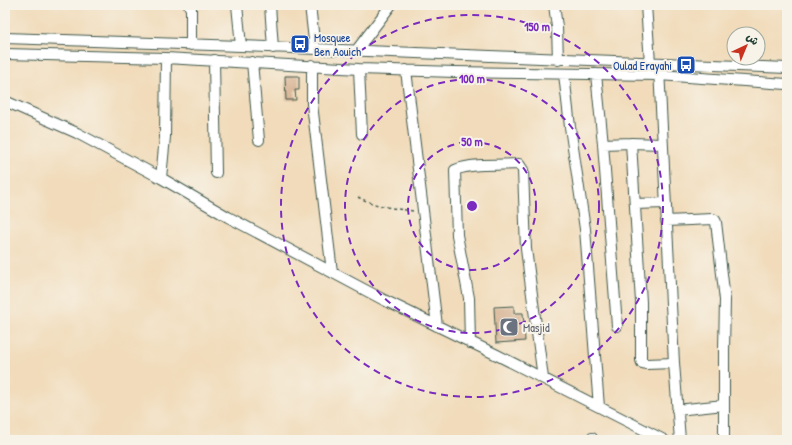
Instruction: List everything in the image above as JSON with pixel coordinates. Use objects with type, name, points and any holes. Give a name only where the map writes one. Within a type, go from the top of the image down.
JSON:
[{"type":"street","points":[[189,5],[191,10],[191,45]]},
{"type":"street","points":[[237,5],[241,46]]},
{"type":"street","points":[[270,5],[273,48]]},
{"type":"street","points":[[310,5],[315,50]]},
{"type":"street","points":[[356,51],[391,5]]},
{"type":"street","points":[[554,5],[558,60]]},
{"type":"street","points":[[646,5],[654,64],[659,75],[674,363],[680,440]]},
{"type":"street","points":[[5,38],[787,68]]},
{"type":"street","points":[[5,54],[166,58],[495,73],[659,75],[787,84]]},
{"type":"street","points":[[495,57],[495,73]]},
{"type":"street","points":[[161,178],[166,137],[166,58]]},
{"type":"street","points":[[214,60],[216,173]]},
{"type":"street","points":[[252,62],[259,140]]},
{"type":"street","points":[[312,65],[312,104],[332,272]]},
{"type":"street","points":[[359,68],[362,134]]},
{"type":"street","points":[[406,70],[437,326]]},
{"type":"street","points":[[564,74],[585,229],[599,407]]},
{"type":"street","points":[[596,74],[617,326]]},
{"type":"street","points":[[5,101],[77,133],[161,178],[228,217],[384,300],[543,378],[664,440]]},
{"type":"street","points":[[631,143],[641,302],[641,360],[642,363],[646,364],[674,363]]},
{"type":"street","points":[[603,144],[662,144]]},
{"type":"street","points":[[470,343],[469,298],[457,235],[455,170],[460,168],[492,165],[519,164],[523,170],[526,249],[543,378]]},
{"type":"street","points":[[635,204],[666,203]]},
{"type":"street","points":[[666,221],[713,219],[716,222],[725,300],[724,440]]},
{"type":"street","points":[[677,410],[724,405]]},
{"type":"path","points":[[358,197],[394,209],[424,211]]},
{"type":"building","points":[[285,76],[299,76],[299,90],[295,90],[296,100],[286,100]]},
{"type":"building","name":"Masjid","points":[[514,306],[514,313],[523,313],[525,341],[496,343],[494,307]]},
{"type":"place","name":"Mosquee Ben Aouich","points":[[300,44]]},
{"type":"place","name":"Oulad Erayahi","points":[[686,65]]},
{"type":"place","name":"Masjid","points":[[509,327]]}]
